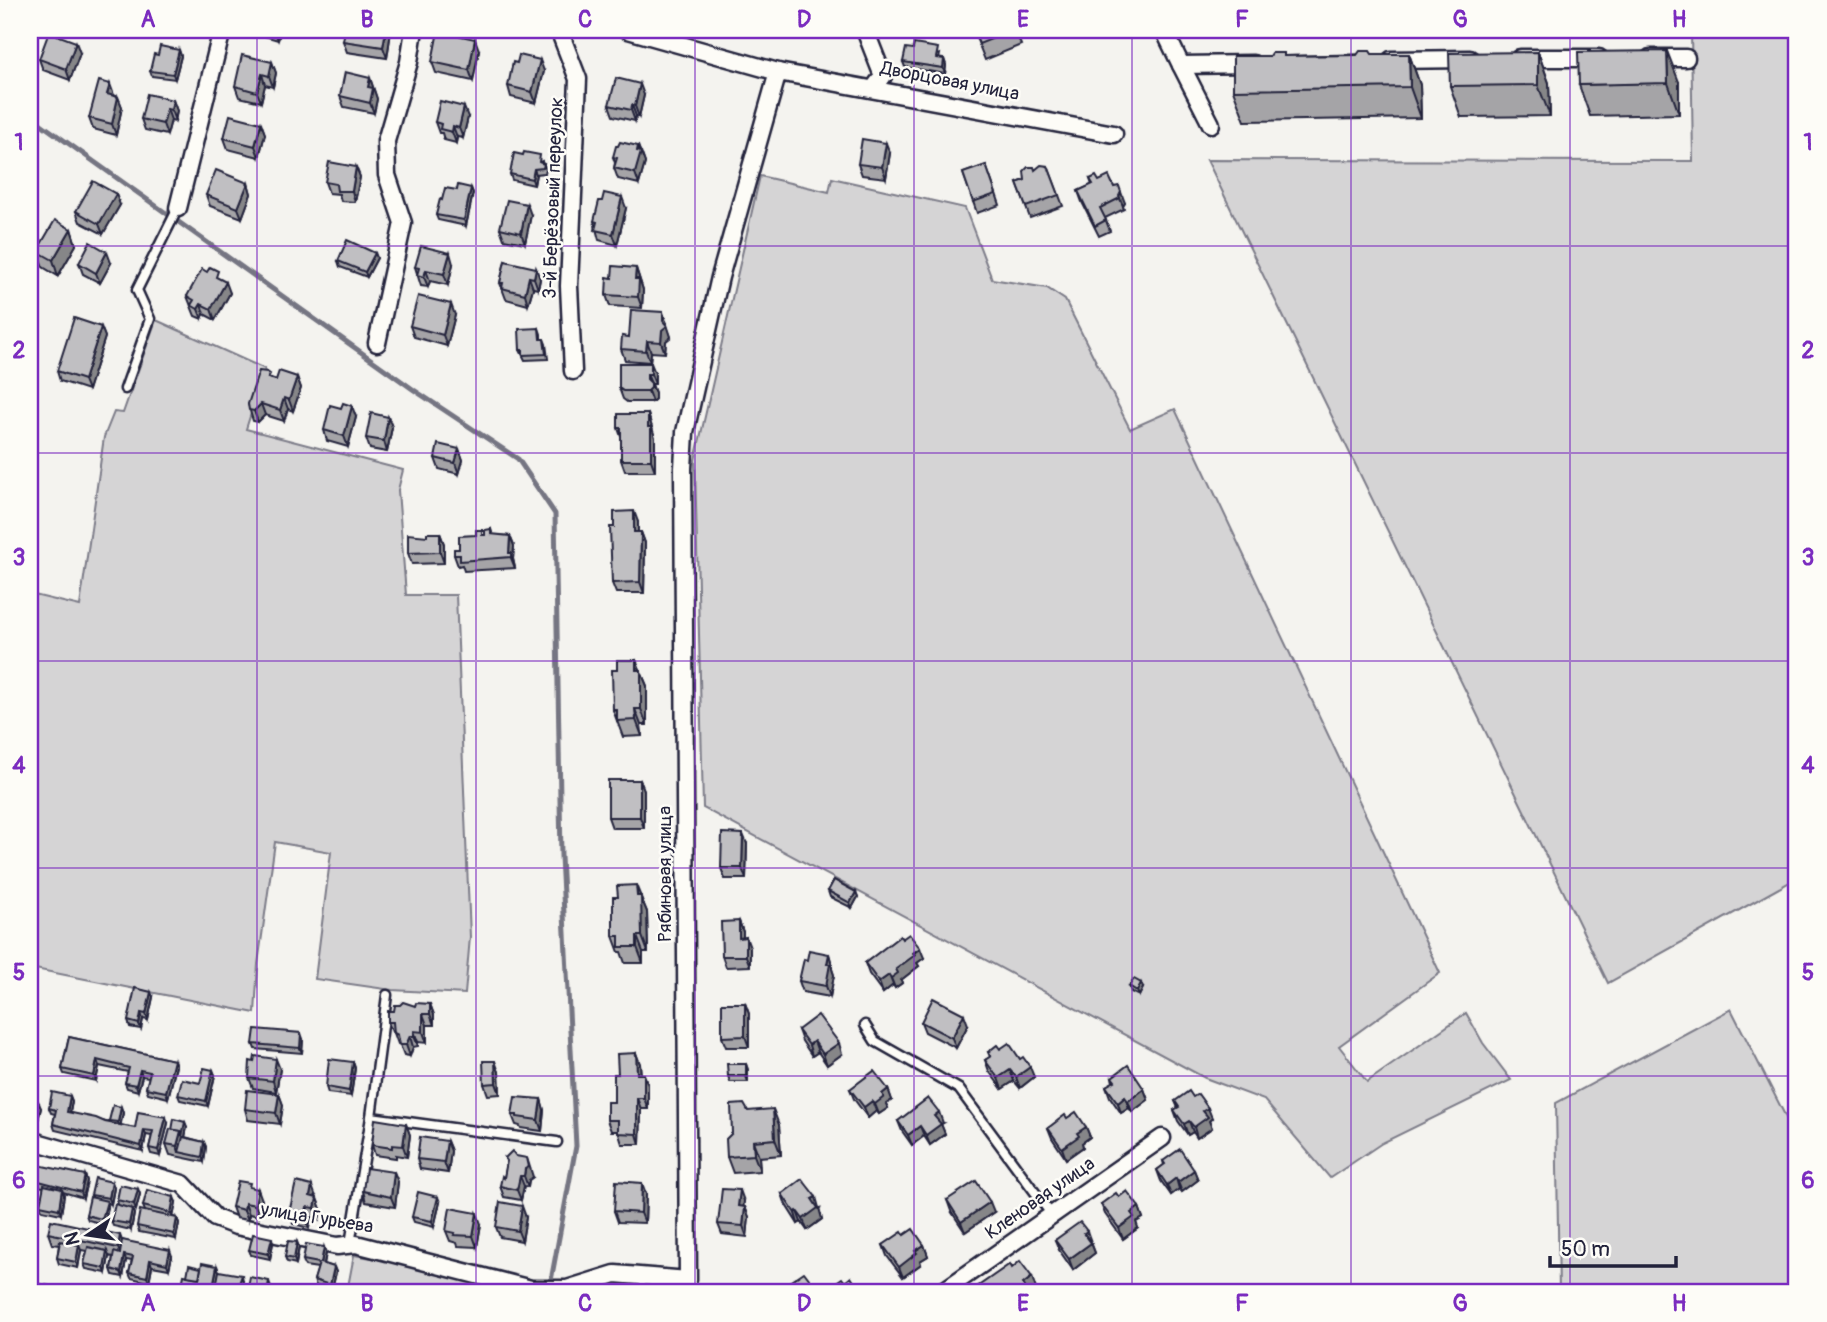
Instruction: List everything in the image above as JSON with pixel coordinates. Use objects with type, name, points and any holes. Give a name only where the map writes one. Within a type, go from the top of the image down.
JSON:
[{"type":"street","points":[[178,208],[222,30]]},
{"type":"street","points":[[377,343],[403,222],[387,175],[386,141],[409,62],[414,30]]},
{"type":"street","name":"3-й Берёзовый переулок","points":[[559,30],[578,79],[569,286],[573,371]]},
{"type":"street","name":"Дворцовая улица","points":[[628,30],[778,72],[1114,134]]},
{"type":"street","points":[[865,30],[883,76],[874,88]]},
{"type":"street","points":[[1164,30],[1211,124]]},
{"type":"street","points":[[1375,61],[1686,58]]},
{"type":"street","points":[[1181,65],[1264,63]]},
{"type":"street","name":"Рябиновая улица","points":[[567,1289],[615,1274],[687,1286],[685,432],[720,277],[778,72]]},
{"type":"street","name":"Кленовая улица","points":[[942,1292],[1162,1138]]},
{"type":"street","name":"улица Гурьева","points":[[30,1140],[183,1184],[215,1218],[236,1226],[337,1246],[356,1244],[531,1289],[567,1289]]},
{"type":"lane","points":[[125,389],[150,319],[137,290],[178,208]]},
{"type":"lane","points":[[350,1244],[371,1117],[387,995]]},
{"type":"lane","points":[[865,1025],[875,1041],[959,1089],[1052,1214]]},
{"type":"lane","points":[[371,1117],[557,1142]]},
{"type":"shaded area","points":[[1691,30],[1797,30],[1797,878],[1608,983],[1207,160],[1693,161]]},
{"type":"shaded area","points":[[760,176],[829,192],[832,178],[965,208],[992,279],[1047,288],[1065,300],[1130,429],[1175,409],[1440,973],[1339,1046],[1367,1082],[1466,1013],[1483,1043],[1511,1080],[1382,1143],[1330,1178],[1264,1100],[1205,1078],[703,808],[695,460]]},
{"type":"shaded area","points":[[156,320],[265,369],[246,429],[403,470],[398,490],[406,595],[456,595],[470,937],[465,994],[392,990],[315,979],[331,852],[275,842],[258,964],[255,1013],[30,968],[30,594],[80,606],[104,437],[114,412],[123,413]]},
{"type":"shaded area","points":[[1731,1009],[1797,1139],[1797,1292],[1559,1292],[1556,1103]]},
{"type":"shaded area","points":[[354,1255],[424,1267],[519,1292],[347,1292]]},
{"type":"building","points":[[345,30],[386,30],[383,47],[343,41]]},
{"type":"building","points":[[973,30],[1014,30],[979,44]]},
{"type":"building","points":[[438,31],[475,39],[469,70],[432,62]]},
{"type":"building","points":[[49,32],[76,42],[66,69],[39,59]]},
{"type":"building","points":[[914,44],[938,48],[936,58],[944,59],[943,68],[903,62],[906,48],[913,49]]},
{"type":"building","points":[[160,46],[179,50],[173,74],[150,71],[154,54],[158,55]]},
{"type":"building","points":[[1360,51],[1370,51],[1372,54],[1409,54],[1410,87],[1233,90],[1233,56],[1270,56],[1272,53],[1284,53],[1284,56],[1357,55]]},
{"type":"building","points":[[1667,51],[1668,83],[1579,85],[1578,52]]},
{"type":"building","points":[[1538,52],[1538,85],[1450,86],[1449,53]]},
{"type":"building","points":[[242,55],[272,62],[269,76],[262,74],[257,92],[235,86]]},
{"type":"building","points":[[519,55],[540,60],[532,92],[508,86],[513,62],[517,63]]},
{"type":"building","points":[[345,72],[370,78],[368,87],[373,88],[370,103],[340,96]]},
{"type":"building","points":[[616,78],[640,84],[635,106],[632,105],[631,110],[609,105]]},
{"type":"building","points":[[99,81],[110,84],[107,94],[118,97],[112,124],[89,118]]},
{"type":"building","points":[[147,94],[173,100],[163,124],[141,119]]},
{"type":"building","points":[[440,101],[464,107],[459,128],[453,126],[452,132],[440,129],[441,124],[435,122]]},
{"type":"building","points":[[230,115],[261,123],[255,146],[224,138]]},
{"type":"building","points":[[862,139],[886,143],[882,167],[858,164]]},
{"type":"building","points":[[620,142],[638,146],[637,151],[641,152],[635,173],[614,168],[617,158],[613,157]]},
{"type":"building","points":[[524,152],[540,155],[539,162],[544,164],[543,168],[534,169],[532,179],[510,174],[514,153],[523,155]]},
{"type":"building","points":[[329,162],[356,167],[352,191],[337,191],[336,184],[325,182]]},
{"type":"building","points":[[986,165],[996,194],[973,202],[963,173]]},
{"type":"building","points":[[1041,165],[1048,166],[1059,195],[1026,207],[1017,183],[1025,180],[1024,171],[1028,167],[1034,167],[1035,170]]},
{"type":"building","points":[[216,170],[248,183],[238,208],[206,195]]},
{"type":"building","points":[[1096,176],[1099,181],[1109,176],[1114,187],[1119,186],[1121,192],[1120,198],[1100,208],[1106,220],[1095,226],[1078,191],[1093,184],[1090,179]]},
{"type":"building","points":[[93,181],[116,194],[99,224],[76,211]]},
{"type":"building","points":[[458,185],[471,188],[464,220],[436,215],[445,188],[457,190]]},
{"type":"building","points":[[604,193],[622,197],[613,234],[595,230],[597,222],[594,221]]},
{"type":"building","points":[[507,200],[527,204],[521,233],[500,228]]},
{"type":"building","points":[[55,220],[71,229],[53,260],[37,251]]},
{"type":"building","points":[[347,240],[375,253],[365,272],[338,261]]},
{"type":"building","points":[[90,242],[107,252],[96,273],[79,263]]},
{"type":"building","points":[[421,246],[450,253],[444,274],[426,270],[424,277],[417,275],[419,268],[415,267]]},
{"type":"building","points":[[505,261],[536,268],[534,278],[529,277],[525,294],[502,288],[503,283],[500,283]]},
{"type":"building","points":[[613,266],[636,268],[635,279],[639,279],[638,297],[606,295],[607,277],[612,278]]},
{"type":"building","points":[[210,267],[218,271],[216,277],[226,282],[211,309],[201,304],[198,309],[191,305],[194,300],[187,296],[202,269],[207,272]]},
{"type":"building","points":[[418,296],[451,304],[443,335],[410,326]]},
{"type":"building","points":[[631,310],[663,312],[663,321],[667,326],[662,330],[661,342],[647,341],[646,351],[621,349],[622,336],[629,337]]},
{"type":"building","points":[[74,318],[101,327],[84,380],[57,371]]},
{"type":"building","points":[[539,328],[546,354],[523,355],[523,350],[520,350],[519,329]]},
{"type":"building","points":[[619,363],[651,363],[651,374],[647,374],[647,379],[651,388],[648,391],[623,391],[619,388]]},
{"type":"building","points":[[259,371],[267,372],[270,374],[268,378],[276,380],[279,371],[297,377],[289,400],[284,398],[280,410],[261,404],[254,411],[249,410],[248,404]]},
{"type":"building","points":[[343,403],[352,406],[344,436],[324,430],[330,405],[341,408]]},
{"type":"building","points":[[371,413],[388,417],[384,441],[366,438]]},
{"type":"building","points":[[618,414],[648,414],[648,427],[651,427],[651,460],[621,460]]},
{"type":"building","points":[[438,444],[459,449],[455,463],[435,458]]},
{"type":"building","points":[[634,511],[634,532],[641,532],[640,582],[612,583],[610,527],[614,527],[614,512]]},
{"type":"building","points":[[491,529],[491,534],[510,536],[511,557],[460,561],[460,555],[454,555],[454,549],[459,549],[459,536],[476,535],[476,530],[482,530],[482,535],[485,535],[485,530]]},
{"type":"building","points":[[427,533],[440,533],[440,552],[408,553],[408,534],[427,536]]},
{"type":"building","points":[[617,660],[636,660],[636,670],[641,670],[641,709],[635,709],[636,720],[617,721],[617,710],[613,710],[612,670],[617,670]]},
{"type":"building","points":[[608,780],[640,780],[640,817],[608,817]]},
{"type":"building","points":[[722,833],[743,834],[742,868],[721,868]]},
{"type":"building","points":[[834,880],[856,892],[850,903],[828,891]]},
{"type":"building","points":[[636,885],[637,896],[641,896],[642,936],[637,936],[637,947],[619,947],[619,936],[613,936],[613,897],[618,897],[617,886]]},
{"type":"building","points":[[739,921],[739,938],[746,937],[746,956],[722,956],[721,922]]},
{"type":"building","points":[[909,934],[920,948],[896,969],[898,973],[879,982],[865,963],[900,936],[902,939]]},
{"type":"building","points":[[809,950],[829,954],[826,986],[799,981]]},
{"type":"building","points":[[1134,979],[1141,983],[1137,991],[1129,986]]},
{"type":"building","points":[[135,988],[151,992],[146,1014],[141,1013],[139,1024],[128,1021]]},
{"type":"building","points":[[933,998],[964,1014],[952,1038],[921,1022]]},
{"type":"building","points":[[403,1002],[415,1006],[416,1003],[430,1004],[430,1014],[423,1014],[423,1032],[414,1031],[414,1036],[410,1036],[406,1045],[400,1045],[398,1035],[394,1033],[393,1022],[388,1022],[388,1011],[394,1011],[395,1005]]},
{"type":"building","points":[[722,1003],[745,1003],[745,1036],[722,1037]]},
{"type":"building","points":[[818,1015],[839,1043],[823,1054],[814,1041],[809,1045],[798,1030]]},
{"type":"building","points":[[255,1029],[301,1033],[300,1048],[253,1044]]},
{"type":"building","points":[[69,1037],[174,1060],[166,1092],[146,1088],[150,1072],[140,1070],[136,1085],[125,1083],[129,1068],[97,1060],[94,1076],[62,1069]]},
{"type":"building","points":[[1009,1043],[1020,1059],[1023,1057],[1030,1067],[1016,1077],[1010,1070],[998,1078],[985,1060],[991,1056],[988,1052],[997,1045],[1000,1049]]},
{"type":"building","points":[[636,1053],[637,1074],[644,1074],[644,1098],[637,1098],[637,1134],[618,1133],[618,1120],[607,1120],[607,1102],[614,1102],[614,1074],[618,1074],[617,1054]]},
{"type":"building","points":[[255,1056],[276,1059],[273,1081],[249,1078],[250,1061],[254,1062]]},
{"type":"building","points":[[329,1059],[353,1062],[349,1091],[326,1087]]},
{"type":"building","points":[[483,1061],[495,1061],[496,1083],[484,1084]]},
{"type":"building","points":[[727,1064],[746,1064],[746,1076],[728,1076]]},
{"type":"building","points":[[1128,1065],[1144,1089],[1128,1101],[1125,1097],[1118,1103],[1106,1086],[1115,1081],[1112,1077]]},
{"type":"building","points":[[204,1068],[213,1070],[206,1101],[178,1095],[182,1079],[200,1083]]},
{"type":"building","points":[[874,1071],[888,1089],[882,1094],[884,1097],[875,1104],[872,1101],[864,1107],[850,1089]]},
{"type":"building","points":[[247,1090],[279,1094],[276,1113],[245,1109]]},
{"type":"building","points":[[1189,1091],[1193,1097],[1198,1094],[1208,1108],[1203,1111],[1208,1117],[1194,1127],[1189,1121],[1184,1124],[1174,1110],[1179,1107],[1175,1101]]},
{"type":"building","points":[[52,1092],[70,1096],[67,1112],[105,1122],[135,1128],[138,1112],[166,1117],[158,1150],[149,1148],[153,1131],[144,1130],[141,1146],[53,1124],[56,1110],[49,1108]]},
{"type":"building","points":[[515,1097],[541,1099],[538,1120],[512,1115]]},
{"type":"building","points":[[928,1098],[939,1112],[934,1116],[941,1124],[926,1135],[920,1126],[908,1135],[898,1121]]},
{"type":"building","points":[[30,1101],[39,1103],[35,1119],[30,1118]]},
{"type":"building","points":[[744,1104],[748,1111],[773,1109],[775,1139],[753,1141],[754,1155],[727,1157],[726,1139],[732,1133],[731,1105]]},
{"type":"building","points":[[113,1105],[121,1107],[118,1122],[109,1121]]},
{"type":"building","points":[[1076,1112],[1086,1127],[1077,1133],[1079,1136],[1062,1148],[1048,1128],[1065,1115],[1067,1118]]},
{"type":"building","points":[[174,1119],[185,1122],[182,1136],[181,1131],[172,1130]]},
{"type":"building","points":[[375,1119],[406,1124],[403,1146],[392,1145],[392,1148],[372,1145]]},
{"type":"building","points":[[170,1129],[181,1131],[177,1146],[166,1144]]},
{"type":"building","points":[[183,1137],[204,1142],[202,1157],[179,1152]]},
{"type":"building","points":[[420,1137],[447,1141],[444,1162],[417,1159]]},
{"type":"building","points":[[1180,1149],[1194,1170],[1178,1182],[1176,1178],[1167,1185],[1157,1170],[1165,1164],[1163,1161]]},
{"type":"building","points":[[512,1151],[516,1156],[527,1158],[529,1167],[525,1169],[524,1176],[520,1176],[517,1190],[500,1186],[502,1176],[504,1178],[507,1161],[505,1158]]},
{"type":"building","points":[[38,1165],[85,1175],[81,1192],[35,1180]]},
{"type":"building","points":[[366,1168],[394,1172],[391,1197],[363,1191]]},
{"type":"building","points":[[95,1178],[112,1182],[109,1198],[91,1195]]},
{"type":"building","points":[[802,1179],[816,1197],[812,1199],[818,1208],[803,1219],[797,1211],[795,1213],[782,1194]]},
{"type":"building","points":[[238,1181],[250,1183],[249,1187],[258,1189],[255,1205],[245,1203],[244,1210],[232,1207]]},
{"type":"building","points":[[616,1181],[642,1183],[641,1213],[614,1211]]},
{"type":"building","points":[[976,1181],[990,1202],[961,1222],[947,1200]]},
{"type":"building","points":[[296,1182],[312,1186],[310,1196],[317,1198],[315,1208],[307,1207],[305,1217],[289,1213]]},
{"type":"building","points":[[44,1185],[62,1189],[59,1209],[40,1205]]},
{"type":"building","points":[[120,1185],[138,1189],[134,1204],[117,1200]]},
{"type":"building","points":[[722,1189],[740,1190],[738,1206],[745,1207],[743,1226],[718,1224]]},
{"type":"building","points":[[147,1190],[174,1197],[171,1213],[143,1206]]},
{"type":"building","points":[[1127,1191],[1139,1207],[1131,1213],[1134,1217],[1119,1228],[1101,1204],[1116,1193],[1119,1197]]},
{"type":"building","points":[[418,1192],[438,1197],[432,1221],[412,1217]]},
{"type":"building","points":[[90,1197],[107,1201],[102,1219],[86,1215]]},
{"type":"building","points":[[500,1202],[522,1206],[518,1231],[496,1227]]},
{"type":"building","points":[[115,1204],[132,1209],[129,1224],[111,1221]]},
{"type":"building","points":[[450,1208],[477,1213],[473,1236],[454,1235],[455,1233],[446,1231]]},
{"type":"building","points":[[140,1210],[177,1218],[174,1234],[137,1226]]},
{"type":"building","points":[[51,1220],[120,1235],[118,1248],[48,1233]]},
{"type":"building","points":[[1080,1222],[1091,1243],[1069,1259],[1055,1240]]},
{"type":"building","points":[[913,1229],[924,1245],[899,1267],[883,1245],[902,1232],[904,1235]]},
{"type":"building","points":[[253,1234],[272,1238],[268,1254],[249,1250]]},
{"type":"building","points":[[122,1240],[170,1250],[167,1264],[150,1260],[147,1277],[129,1273],[133,1257],[124,1255],[121,1272],[111,1269],[114,1252],[120,1254]]},
{"type":"building","points":[[60,1241],[79,1245],[76,1262],[57,1258]]},
{"type":"building","points":[[288,1241],[297,1242],[294,1259],[285,1257]]},
{"type":"building","points":[[306,1244],[324,1247],[321,1263],[334,1267],[330,1285],[314,1280],[319,1263],[303,1260]]},
{"type":"building","points":[[88,1247],[107,1251],[104,1268],[84,1264]]},
{"type":"building","points":[[1020,1261],[1032,1277],[1023,1284],[1025,1287],[1018,1292],[978,1292],[980,1291],[977,1287],[1010,1264],[1012,1268]]},
{"type":"building","points":[[202,1263],[217,1266],[212,1292],[182,1285],[184,1275],[199,1278]]},
{"type":"building","points":[[189,1265],[201,1268],[199,1278],[187,1276]]},
{"type":"building","points":[[219,1271],[242,1275],[236,1292],[215,1292]]},
{"type":"building","points":[[804,1272],[813,1284],[802,1292],[786,1292],[782,1287]]},
{"type":"building","points":[[250,1277],[269,1281],[267,1292],[247,1292]]},
{"type":"building","points":[[851,1277],[858,1288],[853,1292],[822,1292],[842,1278],[845,1282]]},
{"type":"building","points":[[39,1284],[50,1286],[50,1292],[38,1292]]},
{"type":"waterway","points":[[30,116],[414,390],[518,459],[555,514],[561,856],[576,1146],[550,1286]]}]
